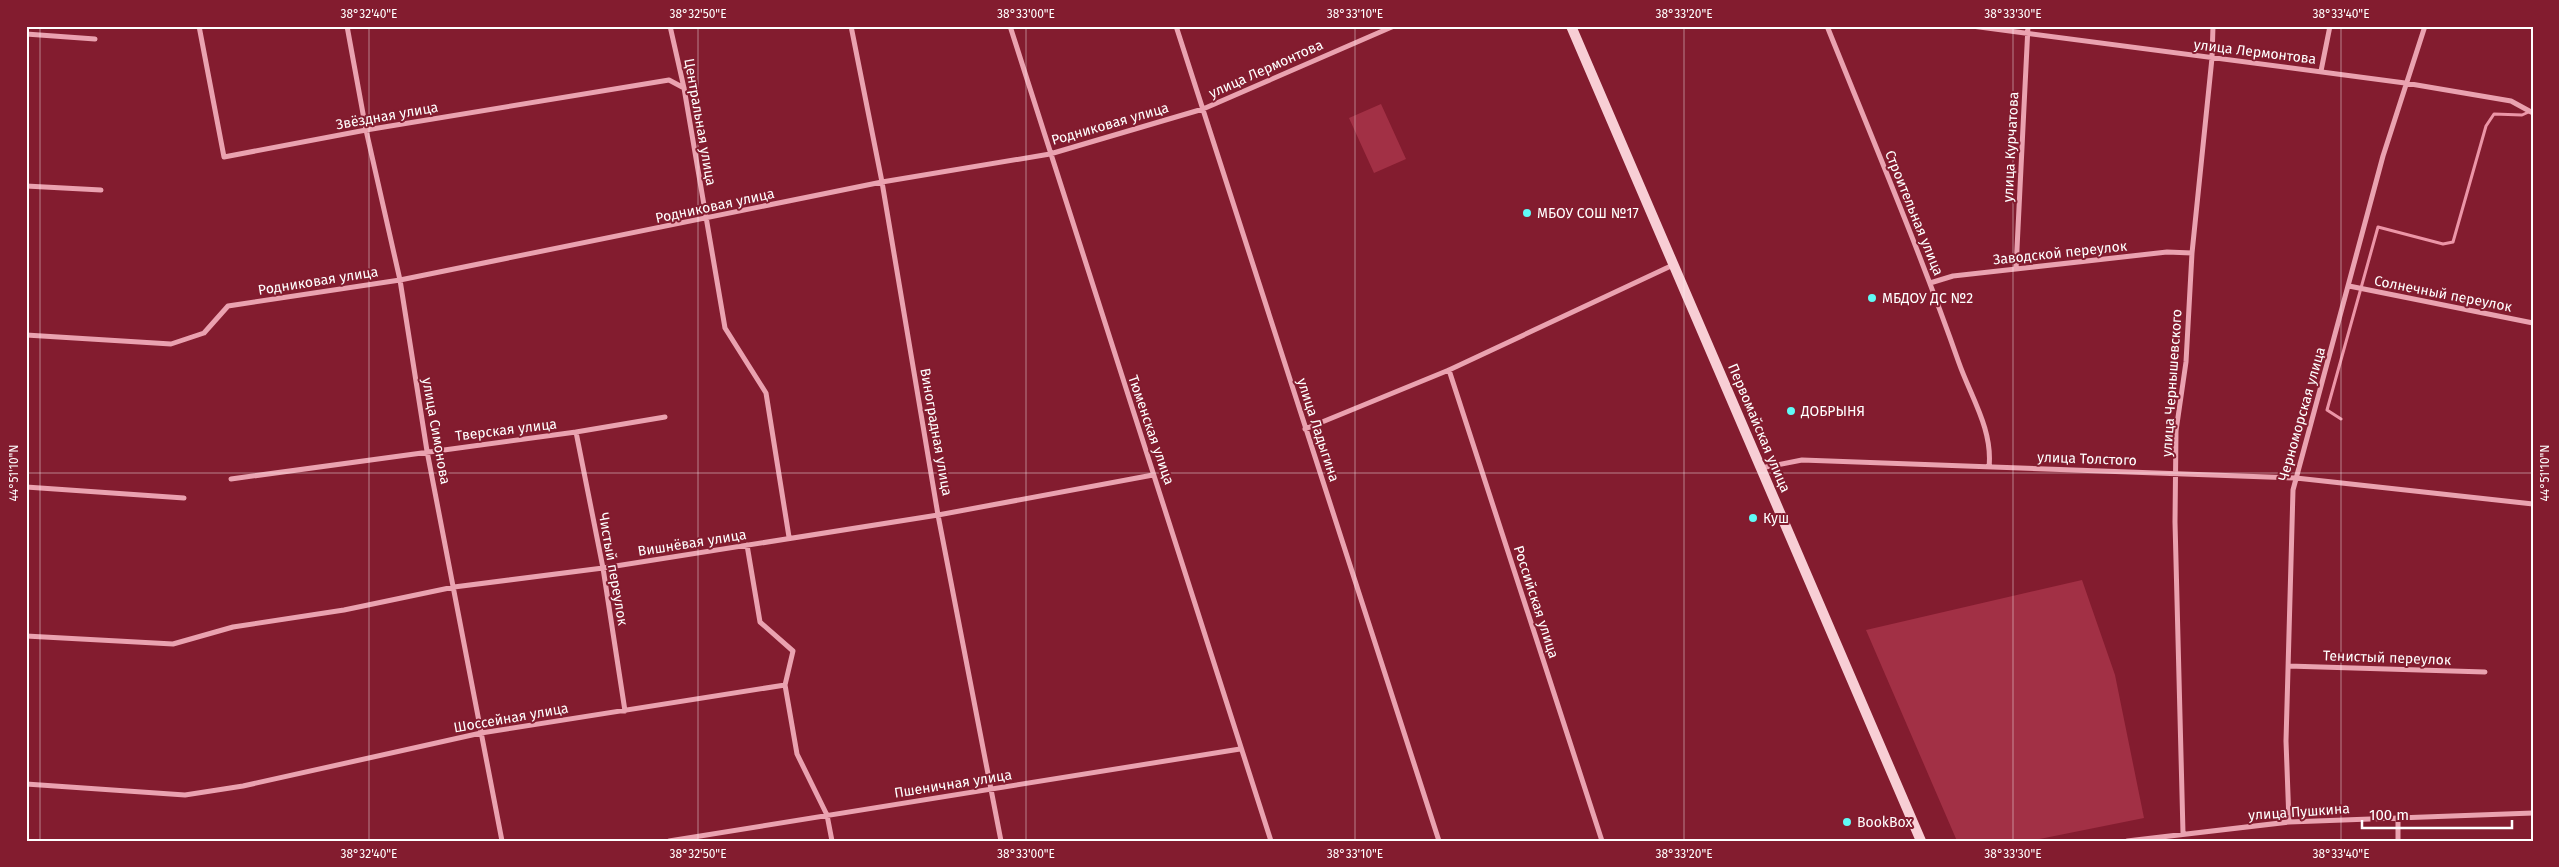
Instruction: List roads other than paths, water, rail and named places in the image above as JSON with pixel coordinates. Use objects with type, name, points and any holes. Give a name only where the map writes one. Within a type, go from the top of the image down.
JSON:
[{"type":"street","name":"Звёздная улица","points":[[199,26],[224,157],[366,130],[669,80],[684,88]]},
{"type":"street","name":"улица Симонова","points":[[347,26],[366,130],[400,280],[427,451],[502,841]]},
{"type":"street","name":"Центральная улица","points":[[670,26],[684,88],[725,328],[766,393],[789,537]]},
{"type":"street","name":"Виноградная улица","points":[[850,26],[882,182],[938,515],[1001,841]]},
{"type":"street","name":"Тюменская улица","points":[[1010,26],[1153,475],[1162,494],[1240,749],[1271,841]]},
{"type":"street","name":"улица Ладыгина","points":[[1176,26],[1439,841]]},
{"type":"street","name":"улица Лермонтова","points":[[1203,109],[1394,26]]},
{"type":"street","name":"Первомайская улица","points":[[1571,26],[1921,841]]},
{"type":"street","name":"Строительная улица","points":[[1827,26],[1930,282],[1983,423],[1991,451],[1989,467]]},
{"type":"street","name":"улица Лермонтова","points":[[1972,26],[2405,83],[2511,101],[2533,113]]},
{"type":"street","name":"улица Курчатова","points":[[2016,269],[2028,26]]},
{"type":"street","name":"улица Чернышевского","points":[[2183,834],[2175,522],[2176,432],[2186,362],[2192,253],[2212,58],[2213,26]]},
{"type":"street","points":[[2321,71],[2330,26]]},
{"type":"street","name":"Черноморская улица","points":[[2289,822],[2286,741],[2293,490],[2352,287],[2405,83],[2426,26]]},
{"type":"street","points":[[26,34],[95,39]]},
{"type":"street","name":"Родниковая улица","points":[[26,335],[171,344],[204,333],[228,306],[400,280],[706,220],[882,182],[1050,154],[1203,109]]},
{"type":"street","points":[[26,186],[101,190]]},
{"type":"street","name":"Заводской переулок","points":[[1930,282],[1953,276],[2167,252],[2192,253]]},
{"type":"street","points":[[1305,429],[1449,370],[1673,265]]},
{"type":"street","name":"Солнечный переулок","points":[[2352,287],[2533,322]]},
{"type":"street","name":"Российская улица","points":[[1449,370],[1602,841]]},
{"type":"street","name":"Тверская улица","points":[[232,479],[576,432],[665,417]]},
{"type":"street","name":"Чистый переулок","points":[[576,432],[604,568],[625,711]]},
{"type":"street","name":"улица Толстого","points":[[1760,468],[1802,460],[2296,478],[2533,504]]},
{"type":"street","name":"Вишнёвая улица","points":[[26,636],[173,644],[233,627],[344,610],[454,587],[604,568],[789,537],[938,515],[1153,475]]},
{"type":"street","points":[[26,487],[184,498]]},
{"type":"street","points":[[747,545],[760,622],[793,651],[785,685],[797,754],[827,815],[832,841]]},
{"type":"street","name":"Тенистый переулок","points":[[2288,666],[2484,672]]},
{"type":"street","name":"Шоссейная улица","points":[[26,784],[185,795],[242,786],[481,733],[785,685]]},
{"type":"street","name":"Пшеничная улица","points":[[669,841],[1240,749]]},
{"type":"street","name":"улица Пушкина","points":[[2127,841],[2289,822],[2337,819],[2398,820],[2533,814]]},
{"type":"street","points":[[2398,820],[2398,841]]},
{"type":"waterway","points":[[2341,419],[2327,410],[2378,227],[2443,244],[2453,242],[2486,126],[2494,114],[2522,115],[2533,110]]},
{"type":"place","name":"МБОУ СОШ №17","points":[[1527,213]]},
{"type":"place","name":"МБДОУ ДС №2","points":[[1872,298]]},
{"type":"place","name":"ДОБРЫНЯ","points":[[1791,411]]},
{"type":"place","name":"Куш","points":[[1753,518]]},
{"type":"place","name":"BookBox","points":[[1847,822]]}]
